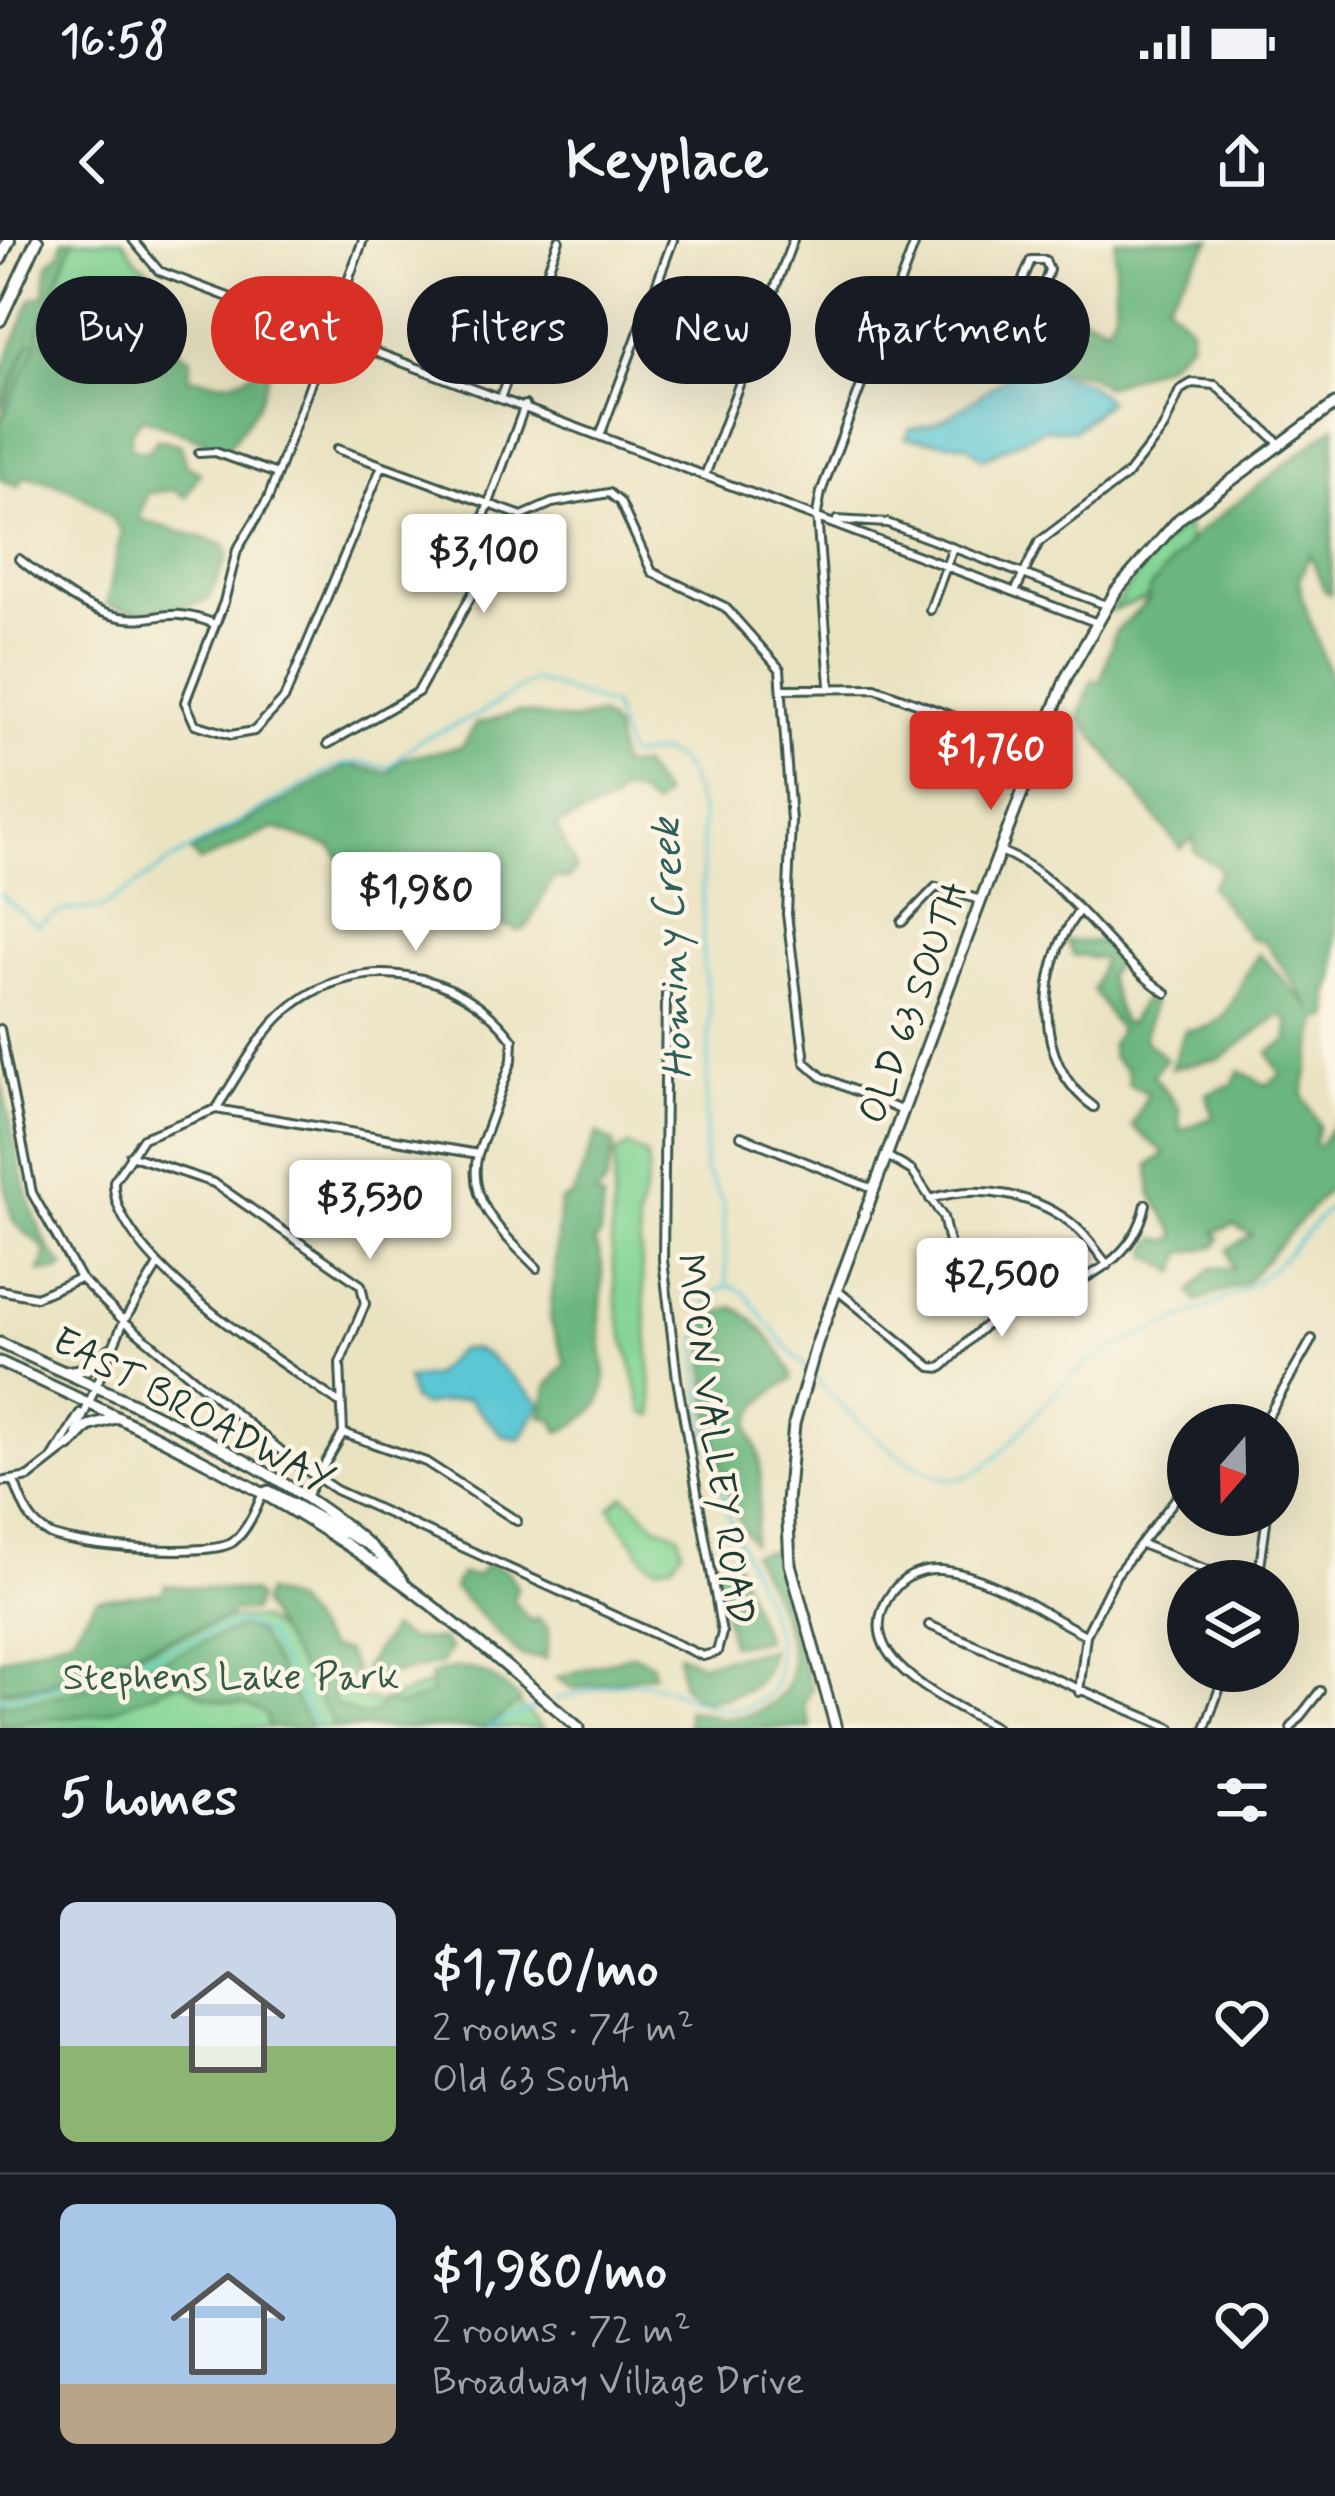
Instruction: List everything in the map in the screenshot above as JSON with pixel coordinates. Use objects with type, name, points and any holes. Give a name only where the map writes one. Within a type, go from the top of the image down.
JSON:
[{"type":"highway","points":[[0,259],[9,240]]},
{"type":"highway","points":[[0,320],[37,240]]},
{"type":"main road","name":"OLD 63 SOUTH","points":[[836,1728],[790,1564],[787,1502],[798,1405],[817,1342],[981,900],[1040,748],[1106,604],[1178,519],[1335,404]]},
{"type":"main road","name":"EAST BROADWAY","points":[[0,1343],[95,1387],[305,1498],[368,1545],[406,1586]]},
{"type":"main road","points":[[63,1372],[87,1369],[111,1349]]},
{"type":"main road","name":"EAST BROADWAY","points":[[0,1362],[85,1407],[120,1418],[262,1494],[406,1586],[575,1724]]},
{"type":"main road","points":[[69,1446],[96,1421],[120,1418]]},
{"type":"main road","points":[[262,1494],[269,1491],[368,1545]]},
{"type":"street","points":[[133,240],[159,271],[211,290]]},
{"type":"street","points":[[350,276],[363,240]]},
{"type":"street","points":[[501,396],[559,240]]},
{"type":"street","points":[[601,433],[673,240]]},
{"type":"street","points":[[706,473],[794,240]]},
{"type":"street","points":[[902,276],[916,240]]},
{"type":"street","points":[[1031,260],[1045,260],[1049,269],[1044,284],[1031,291],[1020,287],[1031,260]]},
{"type":"street","points":[[383,353],[1095,622]]},
{"type":"street","points":[[1015,592],[1039,542],[1137,464],[1163,429],[1180,390],[1192,383],[1215,385],[1280,443]]},
{"type":"street","points":[[311,384],[278,474],[237,550],[187,694],[187,712],[205,730],[245,734],[262,724],[284,699],[382,466]]},
{"type":"street","points":[[830,685],[818,514],[863,384]]},
{"type":"street","points":[[328,744],[418,692],[476,587],[479,530],[525,405]]},
{"type":"street","points":[[337,449],[526,516],[592,494],[614,496],[652,572],[740,618],[778,665],[782,689],[790,821],[787,914],[804,1059],[822,1077],[903,1111]]},
{"type":"street","points":[[199,453],[215,452],[278,474]]},
{"type":"street","points":[[833,520],[887,524],[1106,604]]},
{"type":"street","points":[[929,610],[953,548]]},
{"type":"street","points":[[20,559],[59,588],[109,614],[128,618],[180,611],[215,624]]},
{"type":"street","points":[[782,689],[830,685],[889,692],[1040,748]]},
{"type":"street","points":[[1000,851],[1037,868],[1126,962],[1166,993]]},
{"type":"street","points":[[902,922],[936,886],[981,900]]},
{"type":"street","points":[[1078,912],[1058,949],[1047,1020],[1061,1069],[1094,1107]]},
{"type":"street","points":[[216,1109],[286,1010],[342,979],[411,974],[464,993],[513,1040],[512,1060],[474,1176],[487,1216],[537,1268]]},
{"type":"street","name":"MOON VALLEY ROAD","points":[[318,1478],[695,1654],[712,1656],[721,1645],[663,1260],[666,994]]},
{"type":"street","points":[[0,1029],[32,1192],[80,1278],[124,1322],[318,1478]]},
{"type":"street","points":[[338,1402],[158,1264],[118,1213],[114,1181],[143,1138],[216,1109],[478,1154]]},
{"type":"street","points":[[741,1136],[873,1189]]},
{"type":"street","points":[[130,1155],[214,1183],[356,1277],[365,1304],[340,1363],[338,1402],[343,1433],[305,1498]]},
{"type":"street","points":[[887,1156],[907,1166],[943,1216],[953,1260],[1005,1314]]},
{"type":"street","points":[[930,1199],[966,1190],[1007,1195],[1073,1224],[1108,1265]]},
{"type":"street","points":[[837,1290],[936,1369],[1005,1314],[1108,1265],[1142,1221],[1146,1204]]},
{"type":"street","points":[[0,1482],[14,1481],[69,1446],[124,1322],[158,1264]]},
{"type":"street","points":[[0,1290],[36,1297],[80,1278]]},
{"type":"street","points":[[1276,1404],[1312,1339]]},
{"type":"street","points":[[52,1460],[72,1418],[85,1407]]},
{"type":"street","points":[[343,1433],[426,1462],[517,1521]]},
{"type":"street","points":[[14,1481],[30,1519],[45,1532],[71,1542],[113,1546],[221,1548],[243,1532],[262,1494]]},
{"type":"street","points":[[1079,1692],[1086,1635],[1112,1582],[1167,1510]]},
{"type":"street","points":[[1141,1544],[1181,1560]]},
{"type":"street","points":[[996,1728],[911,1677],[889,1655],[882,1615],[898,1586],[923,1571],[950,1572],[992,1586],[1086,1635]]},
{"type":"street","points":[[929,1625],[1172,1728]]},
{"type":"street","points":[[1291,1728],[1320,1691]]},
{"type":"street","points":[[1205,1728],[1218,1692]]},
{"type":"green space","points":[[62,240],[73,240],[60,276],[46,276],[48,264],[61,252]]},
{"type":"green space","points":[[71,240],[123,240],[138,262],[159,276],[57,276]]},
{"type":"green space","points":[[1115,240],[1211,240],[1166,302],[1191,327],[1190,341],[1167,363],[1105,387],[1090,375],[1090,319],[1108,326],[1115,309]]},
{"type":"green space","points":[[36,297],[36,343],[30,343],[0,408],[0,376]]},
{"type":"green space","points":[[36,328],[36,384],[127,384],[84,495],[0,461],[0,418]]},
{"type":"green space","points":[[36,345],[36,384],[187,384],[187,356],[191,358],[189,378],[211,380],[211,384],[265,384],[257,407],[226,450],[143,417],[132,430],[130,448],[147,452],[158,439],[181,445],[185,464],[200,472],[186,497],[173,490],[148,493],[139,518],[224,545],[228,555],[209,599],[158,611],[107,604],[121,531],[91,501],[54,483],[25,476],[18,486],[0,479],[0,424]]},
{"type":"green space","points":[[1335,426],[1331,594],[1324,590],[1310,554],[1300,578],[1301,595],[1335,690],[1335,980],[1329,993],[1330,1018],[1319,1019],[1303,1095],[1319,1125],[1314,1144],[1319,1146],[1335,1122],[1335,1182],[1245,1283],[1197,1302],[1191,1292],[1211,1268],[1233,1268],[1228,1249],[1252,1235],[1233,1225],[1215,1232],[1220,1238],[1216,1246],[1183,1253],[1177,1273],[1149,1256],[1149,1246],[1157,1238],[1169,1241],[1177,1235],[1152,1195],[1149,1165],[1165,1154],[1132,1126],[1148,1093],[1129,1085],[1127,1070],[1112,1058],[1111,1045],[1119,1030],[1093,990],[1103,959],[1073,955],[1066,941],[1102,942],[1116,963],[1107,976],[1122,1022],[1129,1024],[1142,1001],[1153,1004],[1144,1039],[1166,1059],[1153,1075],[1179,1108],[1180,1131],[1213,1117],[1207,1094],[1233,1084],[1240,1071],[1266,1085],[1281,1075],[1268,1052],[1288,1041],[1288,1020],[1280,1015],[1220,1059],[1171,1068],[1185,1030],[1202,1029],[1224,1015],[1259,954],[1314,1012],[1264,941],[1250,938],[1210,887],[1222,870],[1195,852],[1193,838],[1180,849],[1079,717],[1092,680],[1101,681],[1115,632],[1149,600],[1149,589],[1195,535]]},
{"type":"green space","points":[[1187,521],[1189,551],[1145,599],[1111,611],[1151,557]]},
{"type":"green space","points":[[518,712],[572,721],[600,715],[615,729],[620,766],[641,765],[664,796],[653,807],[636,793],[619,792],[613,802],[556,826],[576,869],[568,879],[553,878],[527,927],[519,931],[342,861],[331,847],[275,828],[200,862],[191,852],[349,765],[389,772],[401,759],[463,746],[476,724]]},
{"type":"green space","points":[[0,1077],[31,1206],[51,1251],[64,1266],[59,1271],[40,1271],[46,1253],[13,1220],[3,1170]]},
{"type":"green space","points":[[597,1133],[615,1144],[606,1184],[595,1196],[603,1199],[600,1237],[594,1242],[602,1268],[605,1384],[594,1410],[559,1432],[553,1419],[541,1417],[547,1387],[566,1363],[550,1320],[560,1202],[573,1195]]},
{"type":"green space","points":[[630,1146],[646,1155],[649,1171],[638,1220],[654,1416],[644,1413],[618,1313],[611,1243],[616,1153]]},
{"type":"green space","points":[[733,1307],[769,1338],[792,1379],[763,1401],[751,1420],[761,1478],[752,1543],[729,1494],[709,1402],[708,1317]]},
{"type":"green space","points":[[624,1495],[657,1525],[679,1534],[682,1550],[673,1563],[656,1567],[644,1558],[610,1508]]},
{"type":"green space","points":[[774,1550],[790,1630],[812,1688],[804,1704],[811,1728],[688,1728],[687,1709],[737,1717],[756,1712],[783,1692],[790,1674],[787,1633],[752,1554]]},
{"type":"green space","points":[[734,1559],[765,1640],[731,1645],[714,1564]]},
{"type":"green space","points":[[487,1564],[508,1572],[517,1587],[513,1600],[530,1621],[538,1618],[549,1630],[546,1659],[521,1656],[453,1588],[461,1574],[477,1576]]},
{"type":"green space","points":[[165,1585],[251,1592],[257,1598],[253,1611],[232,1611],[228,1617],[44,1684],[0,1689],[0,1659],[72,1636],[97,1599],[163,1593]]},
{"type":"green space","points":[[266,1592],[293,1602],[328,1648],[345,1651],[356,1672],[333,1694],[334,1704],[362,1717],[374,1713],[382,1702],[402,1706],[431,1694],[430,1676],[456,1669],[490,1676],[521,1701],[486,1728],[336,1728],[261,1605]]},
{"type":"green space","name":"Stephens Lake Park","points":[[232,1618],[261,1619],[365,1700],[382,1702],[468,1671],[509,1695],[543,1728],[0,1728],[0,1692],[45,1686]]},
{"type":"green space","points":[[240,1627],[258,1633],[311,1728],[269,1728],[266,1715],[257,1710],[207,1697],[179,1683],[102,1714],[0,1725],[0,1704],[93,1686]]},
{"type":"green space","points":[[391,1629],[408,1639],[442,1640],[450,1649],[441,1664],[372,1678],[363,1669]]},
{"type":"green space","points":[[770,1649],[763,1674],[748,1689],[701,1702],[682,1685],[678,1654],[700,1663]]},
{"type":"green space","points":[[633,1654],[651,1663],[654,1674],[573,1689],[556,1678]]},
{"type":"water","points":[[996,384],[1088,384],[1108,401],[1075,430],[1044,429],[982,459],[967,445],[906,438],[910,429],[957,412]]},
{"type":"water","points":[[458,1350],[486,1354],[541,1403],[521,1439],[503,1436],[467,1398],[422,1406],[412,1400],[407,1379],[432,1376]]},
{"type":"waterway","name":"Hominy Creek","points":[[0,894],[36,925],[64,910],[100,909],[177,857],[336,767],[358,762],[390,767],[418,741],[478,715],[533,680],[612,706],[628,757],[660,752],[676,759],[688,773],[702,815],[703,963],[710,1009],[704,1169],[723,1201],[727,1283]]},
{"type":"waterway","points":[[555,1700],[611,1685],[645,1683],[733,1709],[764,1698],[774,1685],[776,1638],[730,1519],[707,1429],[698,1350],[702,1318],[713,1295],[733,1286],[746,1294],[811,1374],[873,1434],[932,1474],[956,1479],[970,1476],[999,1455],[1085,1366],[1261,1277],[1335,1201]]},
{"type":"waterway","points":[[0,1698],[81,1682],[240,1622],[265,1633],[318,1728]]},
{"type":"waterway","points":[[488,1728],[546,1703]]}]
